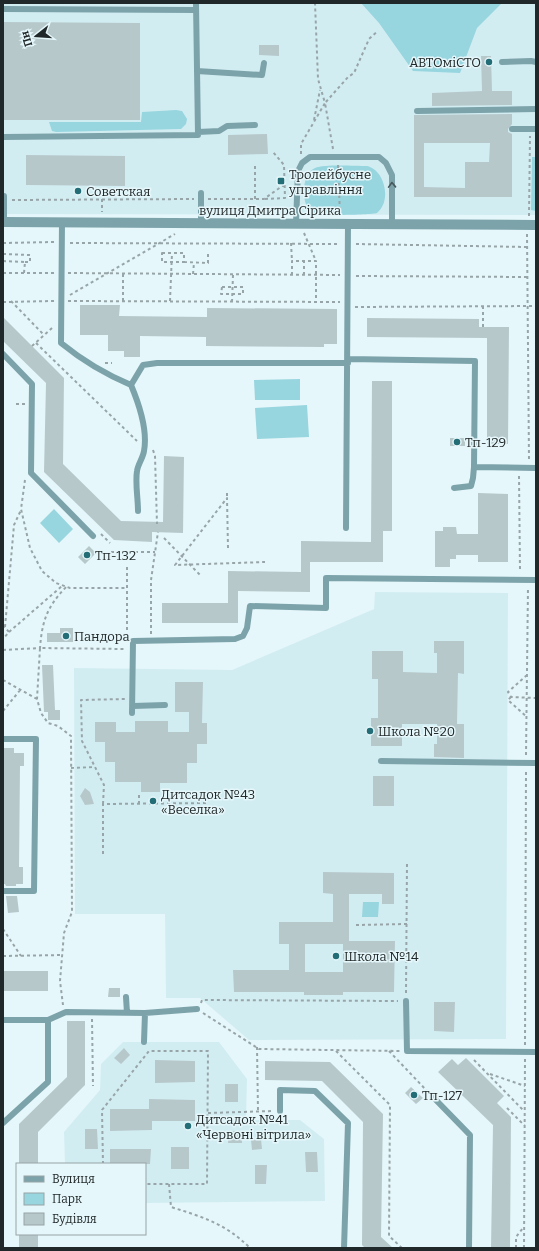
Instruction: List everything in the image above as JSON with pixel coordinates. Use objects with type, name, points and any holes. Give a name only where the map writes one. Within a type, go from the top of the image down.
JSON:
[{"type":"street","name":"вулиця Дмитра Сірика","points":[[3,222],[531,225]]},
{"type":"lane","points":[[3,9],[196,6],[198,132]]},
{"type":"lane","points":[[502,62],[536,62]]},
{"type":"lane","points":[[197,71],[262,75],[264,63]]},
{"type":"lane","points":[[417,111],[536,110]]},
{"type":"lane","points":[[3,137],[198,135],[198,132],[219,131],[227,126],[255,125]]},
{"type":"lane","points":[[512,129],[533,129]]},
{"type":"lane","points":[[298,223],[298,171],[302,164],[310,156],[336,156],[378,157],[386,163],[392,175],[392,224]]},
{"type":"lane","points":[[201,196],[201,223]]},
{"type":"lane","points":[[3,222],[4,198]]},
{"type":"lane","points":[[62,222],[64,273],[61,343],[84,362],[106,375],[131,385]]},
{"type":"lane","points":[[344,224],[348,244],[346,528]]},
{"type":"lane","points":[[3,354],[32,384],[31,473],[96,534]]},
{"type":"lane","points":[[138,511],[137,470],[145,449],[141,415],[131,385],[143,365],[157,363],[474,361],[474,478],[471,486],[454,488]]},
{"type":"lane","points":[[474,467],[533,468]]},
{"type":"lane","points":[[165,705],[132,709],[132,641],[235,639],[243,636],[247,628],[250,606],[326,608],[326,578],[536,580]]},
{"type":"lane","points":[[3,739],[36,739],[36,746],[34,891],[3,891]]},
{"type":"lane","points":[[381,761],[536,763]]},
{"type":"lane","points":[[126,997],[127,1012]]},
{"type":"lane","points":[[406,1001],[407,1051],[536,1052]]},
{"type":"lane","points":[[3,1020],[48,1020],[66,1012],[145,1013],[197,1009]]},
{"type":"lane","points":[[144,1042],[145,1013]]},
{"type":"lane","points":[[3,1124],[48,1082],[48,1020]]},
{"type":"lane","points":[[280,1111],[280,1090],[315,1091],[348,1123],[344,1248]]},
{"type":"lane","points":[[433,1097],[470,1135],[469,1248]]},
{"type":"path","points":[[315,3],[318,79],[336,156],[344,224]]},
{"type":"path","points":[[302,164],[301,144],[325,104],[348,77],[354,73],[369,39],[378,32]]},
{"type":"path","points":[[314,122],[320,89]]},
{"type":"path","points":[[533,129],[531,225],[527,247],[533,468]]},
{"type":"path","points":[[4,198],[102,200],[201,196],[255,199],[285,198],[284,165],[273,152]]},
{"type":"path","points":[[255,164],[255,199]]},
{"type":"path","points":[[264,199],[285,184]]},
{"type":"path","points":[[102,200],[102,222]]},
{"type":"path","points":[[298,223],[316,261],[316,302]]},
{"type":"path","points":[[67,297],[104,274],[177,233]]},
{"type":"path","points":[[3,243],[291,243],[527,247]]},
{"type":"path","points":[[291,243],[292,275]]},
{"type":"path","points":[[184,262],[184,253],[162,253],[162,262],[194,263],[208,263],[208,253]]},
{"type":"path","points":[[170,301],[172,253]]},
{"type":"path","points":[[3,254],[30,255],[30,262],[3,261]]},
{"type":"path","points":[[292,261],[316,261]]},
{"type":"path","points":[[304,261],[304,275]]},
{"type":"path","points":[[24,273],[25,262]]},
{"type":"path","points":[[193,274],[194,263]]},
{"type":"path","points":[[67,266],[64,273],[527,277]]},
{"type":"path","points":[[3,273],[56,273],[56,280]]},
{"type":"path","points":[[123,274],[123,301]]},
{"type":"path","points":[[232,302],[233,274]]},
{"type":"path","points":[[222,287],[243,287],[243,294],[232,294],[221,294],[222,287]]},
{"type":"path","points":[[67,289],[67,309]]},
{"type":"path","points":[[55,307],[56,294]]},
{"type":"path","points":[[11,301],[44,335]]},
{"type":"path","points":[[3,302],[56,301]]},
{"type":"path","points":[[67,301],[316,302],[348,304],[536,306]]},
{"type":"path","points":[[483,306],[483,328]]},
{"type":"path","points":[[32,346],[55,325]]},
{"type":"path","points":[[36,343],[145,449]]},
{"type":"path","points":[[102,363],[112,363]]},
{"type":"path","points":[[520,468],[520,581]]},
{"type":"path","points":[[9,632],[4,626],[14,525],[21,509],[26,479]]},
{"type":"path","points":[[227,493],[228,548]]},
{"type":"path","points":[[227,498],[175,565],[265,562]]},
{"type":"path","points":[[21,509],[26,534],[35,560],[48,577],[66,587],[127,588]]},
{"type":"path","points":[[151,641],[151,580],[158,532]]},
{"type":"path","points":[[96,534],[110,543]]},
{"type":"path","points":[[164,538],[201,576]]},
{"type":"path","points":[[111,552],[155,552]]},
{"type":"path","points":[[127,565],[127,641]]},
{"type":"path","points":[[524,1248],[528,580]]},
{"type":"path","points":[[3,639],[62,586]]},
{"type":"path","points":[[66,587],[49,607],[44,619],[40,648],[37,699],[41,713],[48,722],[58,726],[70,736],[72,912],[64,933],[61,1002],[66,1012]]},
{"type":"path","points":[[3,650],[40,648],[127,649]]},
{"type":"path","points":[[511,697],[508,692],[527,675]]},
{"type":"path","points":[[3,680],[37,699]]},
{"type":"path","points":[[3,711],[20,689]]},
{"type":"path","points":[[511,697],[536,698]]},
{"type":"path","points":[[511,697],[508,700],[526,717]]},
{"type":"path","points":[[103,854],[104,785],[82,742],[81,700],[133,699]]},
{"type":"path","points":[[71,768],[95,767]]},
{"type":"path","points":[[139,795],[139,804]]},
{"type":"path","points":[[103,804],[209,803]]},
{"type":"path","points":[[407,862],[406,1001],[202,1000],[197,1009],[259,1049],[407,1051]]},
{"type":"path","points":[[356,925],[407,924]]},
{"type":"path","points":[[3,929],[21,956]]},
{"type":"path","points":[[3,956],[62,955]]},
{"type":"path","points":[[92,1012],[93,1086]]},
{"type":"path","points":[[256,1047],[258,1111]]},
{"type":"path","points":[[335,1050],[390,1106],[389,1236],[402,1248]]},
{"type":"path","points":[[103,1163],[102,1110],[149,1051],[208,1051],[208,1184],[146,1184]]},
{"type":"path","points":[[389,1051],[433,1097]]},
{"type":"path","points":[[466,1051],[525,1112]]},
{"type":"path","points":[[489,1074],[525,1086]]},
{"type":"path","points":[[507,1108],[524,1126]]},
{"type":"path","points":[[208,1112],[280,1111]]},
{"type":"path","points":[[169,1184],[171,1207],[224,1226],[237,1234],[250,1248]]},
{"type":"path","points":[[516,1248],[516,1237],[524,1228]]},
{"type":"shaded area","points":[[3,3],[536,3],[536,215],[3,214]]},
{"type":"shaded area","points":[[375,592],[508,593],[506,1039],[249,1040],[200,998],[166,998],[165,914],[75,914],[74,668],[232,670],[374,609]]},
{"type":"shaded area","name":"Дитсадок №41 «Червоні вітрила»","points":[[123,1042],[219,1042],[247,1079],[246,1120],[300,1120],[324,1139],[325,1201],[146,1203],[146,1163],[65,1163],[64,1132],[100,1090],[101,1064]]},
{"type":"green space","points":[[361,3],[502,3],[477,28],[460,73],[413,71],[379,23]]},
{"type":"green space","points":[[182,111],[187,119],[186,124],[181,129],[56,132],[52,131],[49,122],[141,122],[142,112]]},
{"type":"green space","points":[[532,157],[536,157],[536,211],[531,210]]},
{"type":"green space","points":[[325,166],[367,166],[378,173],[384,186],[384,201],[382,208],[377,213],[325,215],[313,213],[309,209],[304,197],[304,190],[310,171],[315,168]]},
{"type":"green space","points":[[300,379],[300,400],[255,400],[254,380]]},
{"type":"green space","points":[[307,405],[309,437],[257,439],[255,408]]},
{"type":"green space","points":[[54,509],[73,529],[59,543],[40,523]]},
{"type":"green space","points":[[363,902],[379,902],[378,917],[362,917]]},
{"type":"building","points":[[3,22],[140,23],[140,120],[3,120]]},
{"type":"building","points":[[259,45],[279,45],[279,56],[259,55]]},
{"type":"building","points":[[481,56],[491,56],[492,91],[512,91],[512,105],[432,106],[432,93],[482,91]]},
{"type":"building","points":[[512,114],[512,124],[508,129],[508,132],[512,134],[512,197],[414,197],[414,115]],"holes":[[[424,143],[490,143],[489,162],[465,162],[465,188],[424,187]]]},
{"type":"building","points":[[267,134],[268,154],[228,155],[228,135]]},
{"type":"building","points":[[26,155],[125,156],[125,186],[26,185]]},
{"type":"building","points":[[80,305],[120,305],[119,316],[207,317],[207,308],[337,309],[337,344],[324,344],[324,347],[206,346],[206,337],[140,336],[140,357],[124,357],[124,351],[108,351],[108,335],[80,335]]},
{"type":"building","points":[[3,317],[64,378],[63,464],[121,521],[163,522],[164,456],[184,457],[183,533],[152,532],[152,542],[114,540],[44,472],[46,383],[3,341]]},
{"type":"building","points":[[367,318],[479,319],[479,327],[509,327],[508,444],[487,444],[487,338],[367,337]]},
{"type":"building","points":[[372,381],[392,381],[392,531],[383,531],[383,562],[310,562],[310,592],[238,591],[238,623],[162,623],[162,603],[228,603],[228,571],[301,572],[301,541],[371,542]]},
{"type":"building","name":"Тп-129","points":[[450,438],[465,438],[465,446],[450,446]]},
{"type":"building","points":[[478,493],[508,494],[508,562],[478,562],[478,555],[456,555],[456,559],[450,559],[450,567],[435,567],[435,531],[443,531],[443,527],[456,527],[457,534],[478,534]]},
{"type":"building","name":"Тп-132","points":[[89,546],[96,553],[85,564],[78,557]]},
{"type":"building","points":[[60,628],[73,628],[73,642],[47,642],[47,633],[60,633]]},
{"type":"building","points":[[434,641],[464,641],[464,674],[458,673],[457,724],[464,724],[464,758],[434,757],[434,744],[437,744],[437,724],[402,724],[402,746],[371,746],[371,718],[378,718],[378,679],[372,679],[372,651],[403,651],[403,672],[437,673],[437,653],[434,653]]},
{"type":"building","points":[[42,665],[53,665],[55,710],[60,710],[60,720],[48,720],[48,712],[44,712]]},
{"type":"building","points":[[175,682],[203,682],[202,723],[207,723],[207,744],[197,744],[197,763],[187,763],[187,783],[160,783],[160,792],[141,792],[141,782],[115,782],[115,762],[105,762],[105,742],[95,742],[95,722],[116,722],[116,732],[135,732],[135,721],[168,721],[168,732],[189,732],[189,712],[175,712]]},
{"type":"building","points":[[3,748],[14,748],[14,753],[24,753],[24,766],[20,766],[19,867],[23,867],[23,884],[16,884],[16,886],[6,886],[3,884]]},
{"type":"building","points":[[373,776],[394,776],[394,806],[373,806]]},
{"type":"building","points":[[85,788],[90,792],[94,804],[85,805],[80,796]]},
{"type":"building","points":[[323,872],[394,873],[394,904],[382,904],[382,894],[349,894],[349,941],[395,941],[394,992],[343,992],[343,995],[304,995],[304,992],[234,992],[233,970],[289,970],[289,944],[279,944],[279,922],[333,922],[333,894],[323,893]],"holes":[[[305,944],[343,944],[343,972],[305,972]]]},
{"type":"building","points":[[6,896],[17,896],[19,912],[8,913]]},
{"type":"building","points":[[3,971],[48,971],[48,991],[3,991]]},
{"type":"building","points":[[109,988],[120,988],[120,997],[108,997]]},
{"type":"building","points":[[434,1002],[455,1002],[454,1032],[434,1031]]},
{"type":"building","points":[[67,1021],[85,1021],[85,1085],[38,1132],[38,1163],[19,1163],[19,1124],[67,1077]]},
{"type":"building","points":[[124,1048],[130,1055],[121,1064],[114,1058]]},
{"type":"building","points":[[466,1058],[504,1096],[497,1103],[511,1117],[510,1248],[491,1248],[493,1125],[438,1072],[452,1059],[458,1065]]},
{"type":"building","points":[[155,1060],[195,1061],[195,1082],[155,1083]]},
{"type":"building","points":[[265,1061],[330,1062],[383,1114],[381,1237],[393,1248],[365,1248],[362,1245],[363,1122],[322,1081],[265,1080]]},
{"type":"building","points":[[225,1084],[238,1084],[238,1102],[225,1102]]},
{"type":"building","name":"Тп-127","points":[[411,1087],[423,1098],[416,1104],[405,1093]]},
{"type":"building","points":[[149,1099],[195,1100],[195,1121],[152,1121],[152,1130],[110,1131],[110,1109],[149,1109]]},
{"type":"building","points":[[85,1129],[97,1129],[98,1149],[85,1149]]},
{"type":"building","points":[[229,1131],[242,1131],[242,1143],[228,1143]]},
{"type":"building","points":[[261,1139],[262,1149],[252,1150],[251,1140]]},
{"type":"building","points":[[171,1147],[189,1147],[189,1169],[171,1169]]},
{"type":"building","points":[[110,1149],[151,1149],[150,1164],[110,1163]]},
{"type":"building","points":[[305,1152],[317,1152],[318,1172],[306,1172]]},
{"type":"building","points":[[255,1165],[267,1165],[266,1184],[255,1184]]},
{"type":"building","points":[[19,1235],[38,1235],[38,1247],[19,1247]]},
{"type":"place","name":"АВТОміСТО","points":[[489,62]]},
{"type":"place","name":"Тролейбусне управління","points":[[281,181]]},
{"type":"place","name":"Советская","points":[[78,191]]},
{"type":"place","name":"Тп-129","points":[[457,442]]},
{"type":"place","name":"Тп-132","points":[[87,555]]},
{"type":"place","name":"Пандора","points":[[66,636]]},
{"type":"place","name":"Школа №20","points":[[370,731]]},
{"type":"place","name":"Дитсадок №43 «Веселка»","points":[[153,801]]},
{"type":"place","name":"Школа №14","points":[[336,956]]},
{"type":"place","name":"Тп-127","points":[[414,1095]]},
{"type":"place","name":"Дитсадок №41 «Червоні вітрила»","points":[[188,1126]]}]
